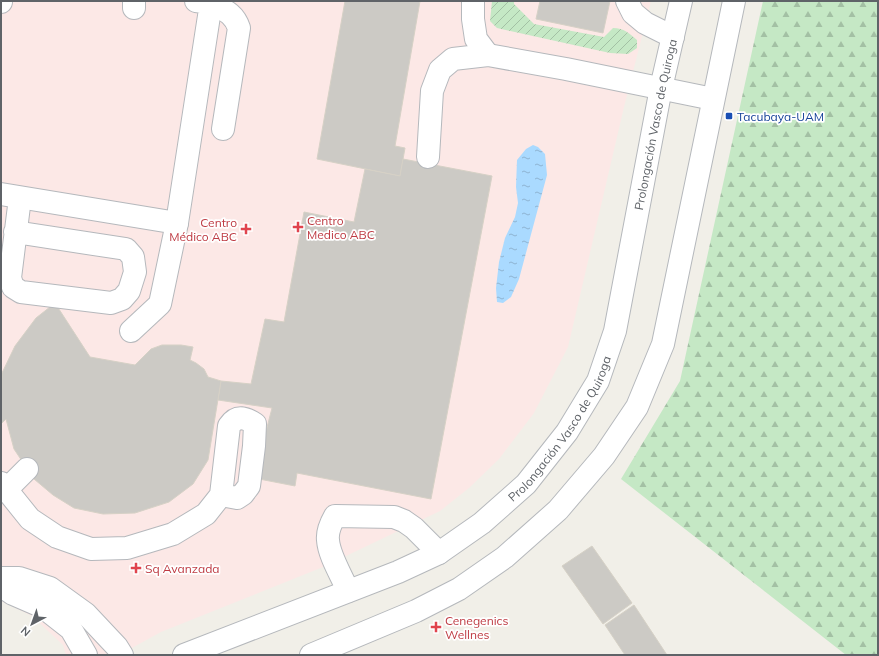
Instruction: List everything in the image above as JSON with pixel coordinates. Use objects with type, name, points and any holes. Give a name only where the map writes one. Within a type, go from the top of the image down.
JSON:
[{"type":"street","points":[[473,1],[472,19],[476,39],[488,55]]},
{"type":"street","points":[[628,1],[633,13],[645,23],[673,37]]},
{"type":"street","name":"Prolongación Vasco de Quiroga","points":[[184,655],[398,572],[439,553],[482,523],[526,484],[567,432],[598,381],[615,331],[662,88],[681,1]]},
{"type":"street","points":[[311,655],[416,611],[459,589],[505,557],[558,510],[604,456],[637,407],[663,344],[734,1]]},
{"type":"street","points":[[131,331],[160,304],[177,222],[206,2],[227,11],[236,19],[239,28],[223,129]]},
{"type":"street","points":[[428,157],[432,91],[440,70],[453,59],[488,55],[566,69],[713,99]]},
{"type":"street","points":[[15,232],[126,249],[133,257],[135,272],[129,291],[122,299],[111,303],[21,292],[13,288],[10,278],[15,232],[11,196],[177,222]]},
{"type":"street","points":[[27,469],[4,486],[30,519],[57,537],[91,549],[127,548],[173,534],[206,514],[221,495]]},
{"type":"street","points":[[348,591],[330,550],[328,539],[330,526],[335,516],[394,517],[404,521],[414,528],[439,553]]},
{"type":"street","points":[[1,578],[19,578],[50,588],[86,614],[117,647],[122,655]]},
{"type":"street","points":[[1,586],[13,594],[43,607],[70,629],[86,655]]},
{"type":"shaded area","name":"Centro Medico ABC","points":[[1,1],[651,1],[624,107],[568,347],[534,413],[499,459],[469,488],[440,511],[323,567],[161,632],[119,655],[66,655],[63,645],[32,616],[1,601]]},
{"type":"green space","points":[[492,1],[514,1],[514,4],[534,24],[604,37],[613,28],[620,29],[629,33],[637,40],[637,48],[628,54],[610,53],[497,28],[490,21]]},
{"type":"green space","points":[[763,1],[878,1],[878,655],[846,655],[621,479],[680,381]]},
{"type":"water","points":[[533,145],[538,147],[545,154],[547,175],[519,279],[511,297],[503,303],[497,302],[496,288],[499,262],[505,238],[515,217],[518,203],[516,187],[517,160],[526,149]]},
{"type":"building","points":[[345,1],[420,1],[395,146],[405,148],[400,176],[317,159]]},
{"type":"building","points":[[540,1],[610,1],[603,33],[536,19]]},
{"type":"building","points":[[403,159],[492,176],[431,499],[297,473],[295,486],[254,478],[272,408],[218,400],[221,381],[251,384],[265,319],[284,322],[304,212],[354,222],[365,169],[400,176]]},
{"type":"building","points":[[55,303],[90,357],[135,365],[151,349],[162,345],[181,345],[193,347],[190,360],[204,369],[208,377],[221,381],[208,460],[193,484],[169,502],[135,513],[103,514],[74,508],[53,495],[34,479],[14,449],[6,419],[1,424],[2,373],[15,346],[36,318]]},
{"type":"building","points":[[592,546],[632,603],[603,624],[562,566]]},
{"type":"building","points":[[634,605],[667,655],[625,655],[605,625]]},
{"type":"place","name":"Tacubaya-UAM","points":[[729,116]]},
{"type":"place","name":"Centro Medico ABC","points":[[298,227]]},
{"type":"place","name":"Centro Médico ABC","points":[[246,229]]},
{"type":"place","name":"Sq Avanzada","points":[[136,568]]},
{"type":"place","name":"Cenegenics Wellnes","points":[[436,627]]}]
